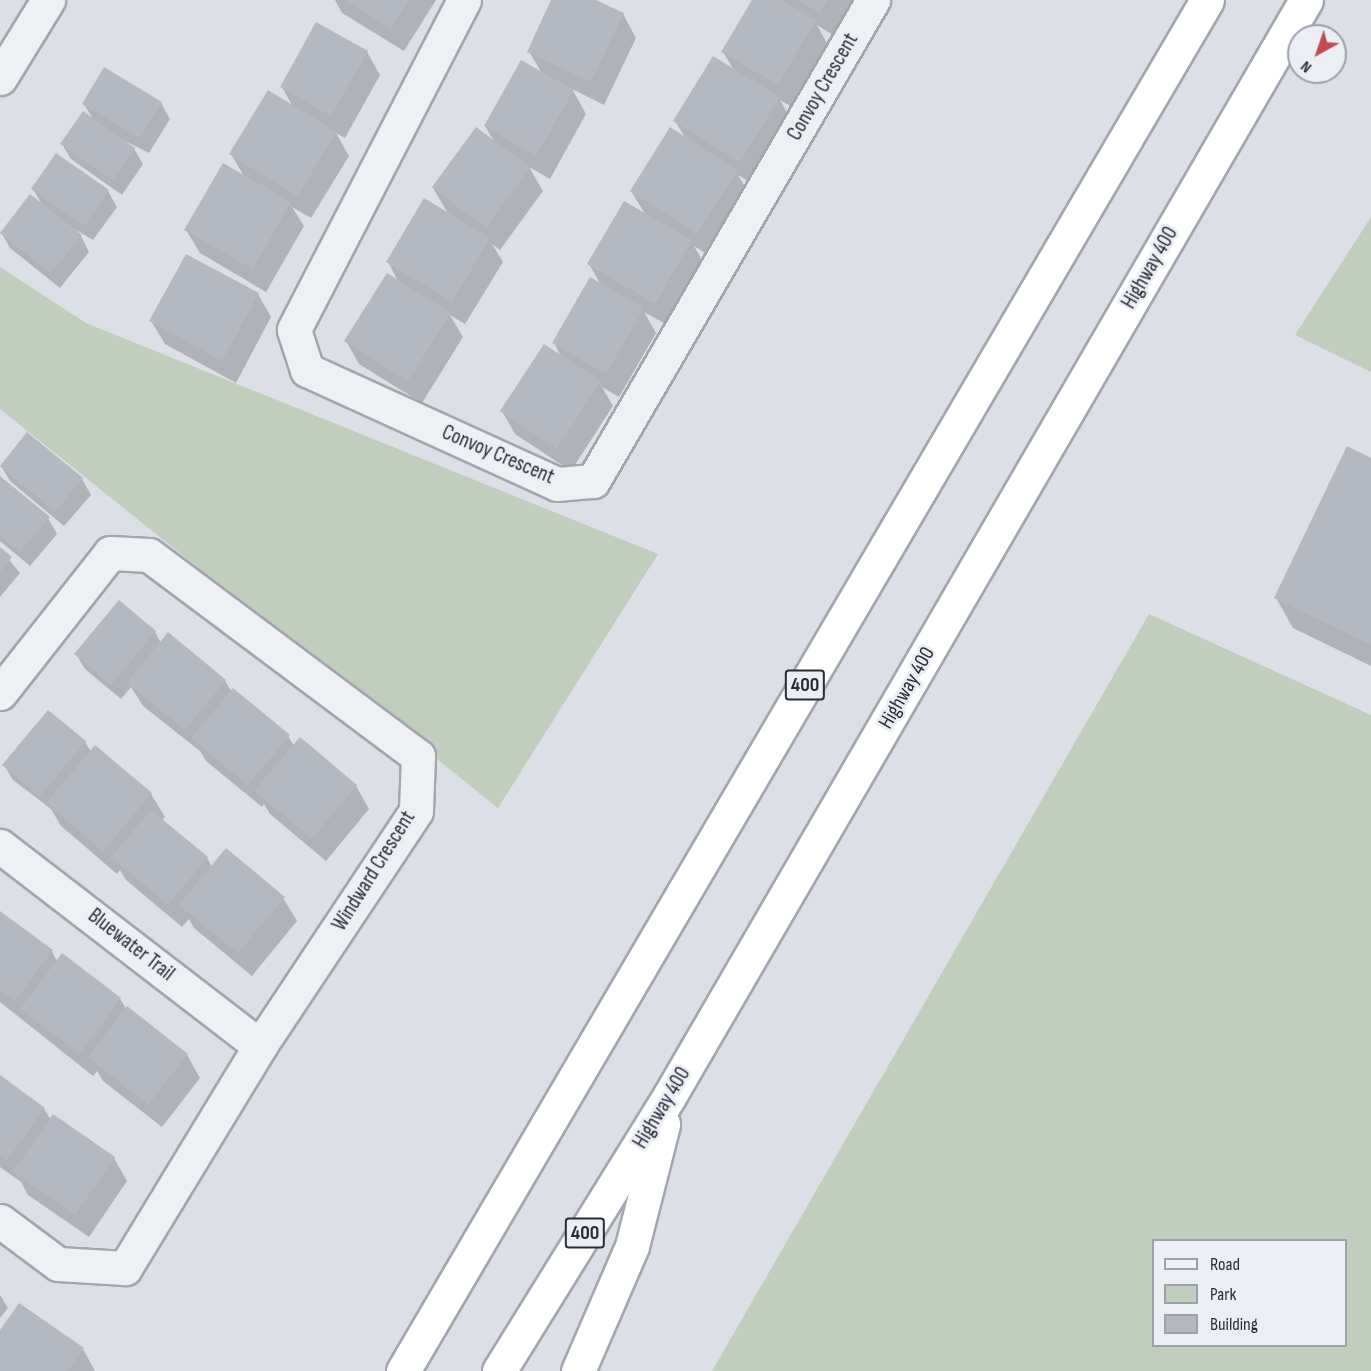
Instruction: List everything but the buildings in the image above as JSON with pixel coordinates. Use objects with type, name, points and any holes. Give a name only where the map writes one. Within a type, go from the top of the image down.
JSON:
[{"type":"highway","name":"400","points":[[403,1371],[1207,0]]},
{"type":"highway","name":"Highway 400","points":[[499,1371],[670,1095],[1306,0]]},
{"type":"highway","points":[[578,1371],[632,1246],[670,1095]]},
{"type":"street","points":[[0,78],[48,0]]},
{"type":"street","name":"Convoy Crescent","points":[[464,0],[294,330],[307,370],[557,483],[593,482],[873,0]]},
{"type":"street","name":"Windward Crescent","points":[[0,693],[110,554],[149,555],[418,756],[416,811],[260,1046],[125,1268],[58,1264],[0,1221]]},
{"type":"street","name":"Bluewater Trail","points":[[0,846],[260,1046]]},
{"type":"green space","points":[[1371,217],[1371,372],[1295,335]]},
{"type":"green space","points":[[0,267],[86,323],[658,554],[498,808],[0,409]]},
{"type":"green space","points":[[1149,614],[1371,715],[1371,1371],[712,1371]]}]
